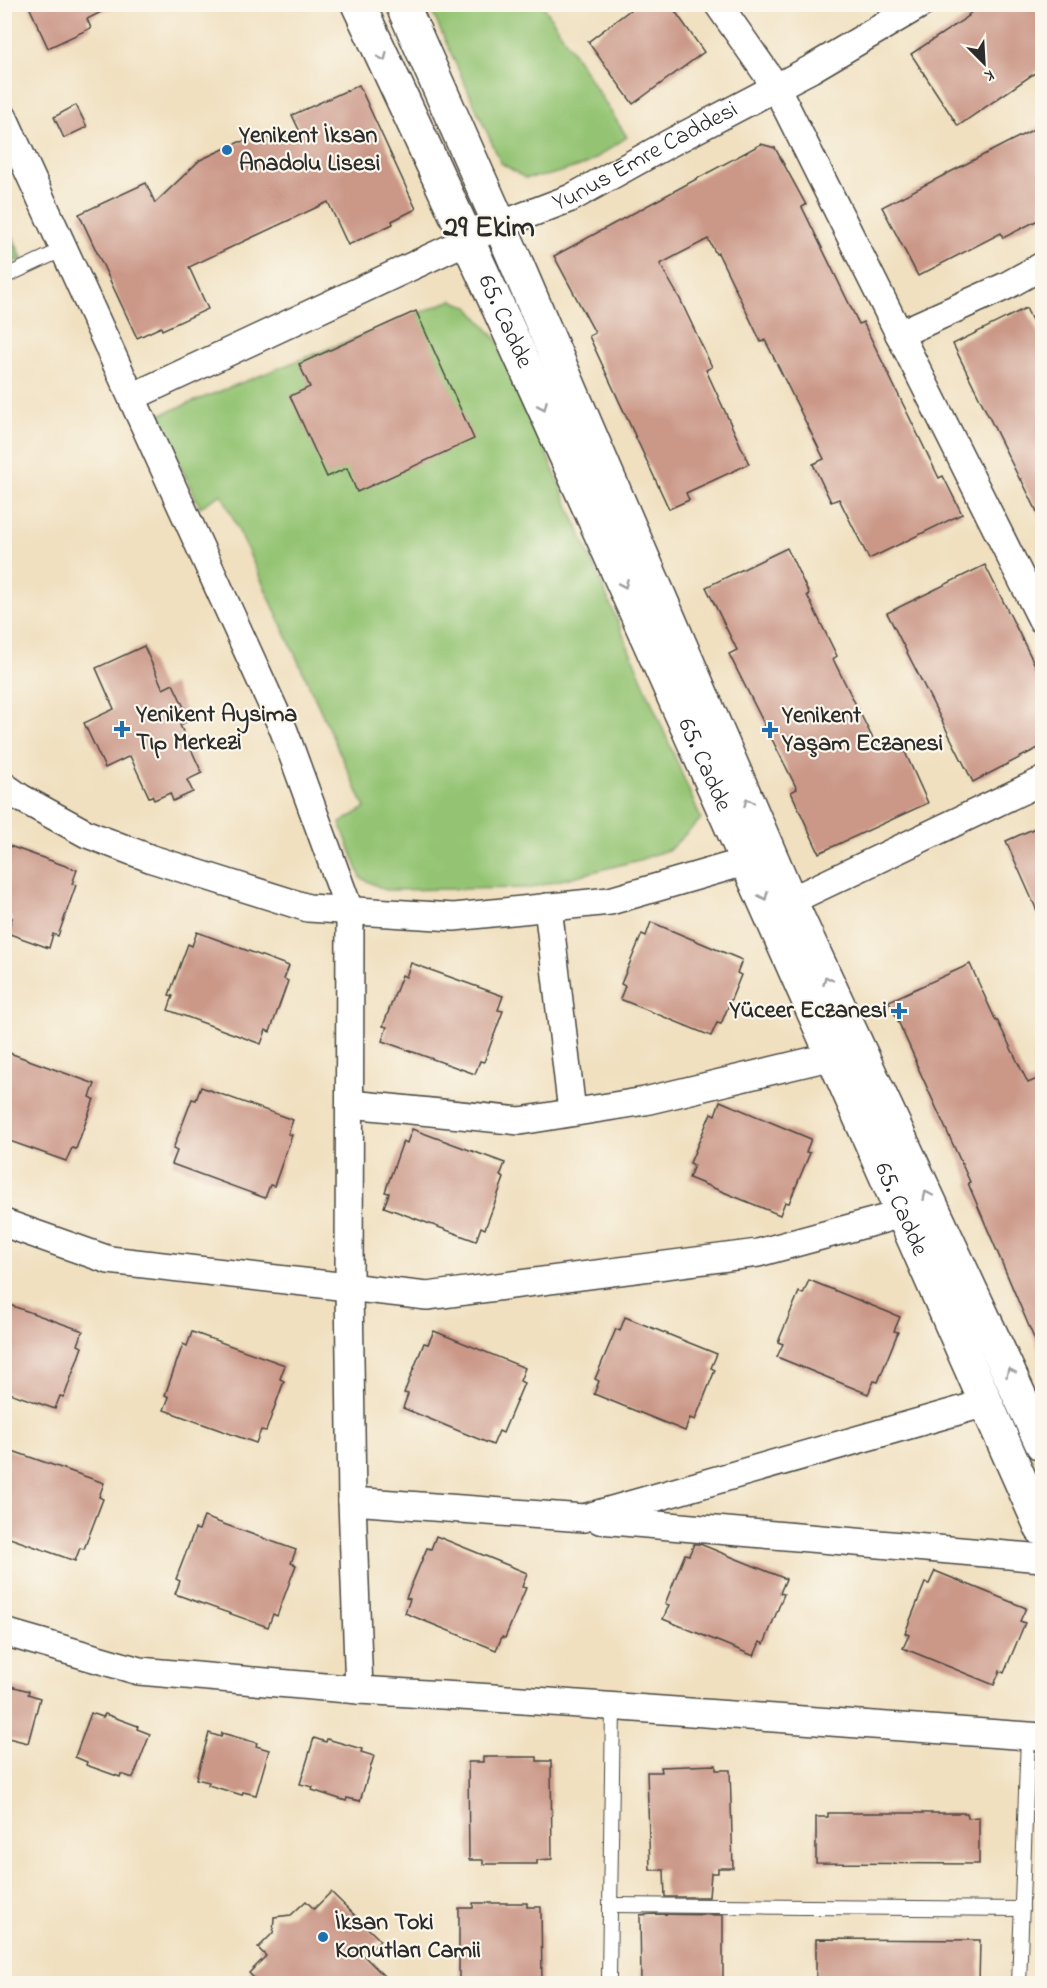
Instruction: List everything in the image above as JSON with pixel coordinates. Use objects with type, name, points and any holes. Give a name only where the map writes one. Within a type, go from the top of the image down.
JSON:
[{"type":"main road","name":"65. Cadde","points":[[358,4],[469,240],[748,861],[1042,1529]]},
{"type":"main road","name":"65. Cadde","points":[[402,4],[500,225],[790,901],[1033,1397],[1042,1444]]},
{"type":"street","points":[[718,4],[776,87],[1042,620]]},
{"type":"street","name":"Yunus Emre Caddesi","points":[[132,397],[500,225],[571,198],[811,69],[921,4]]},
{"type":"street","points":[[4,118],[284,731],[350,912],[349,1287],[352,1501],[359,1690]]},
{"type":"street","points":[[899,334],[1006,286],[1042,266]]},
{"type":"street","points":[[790,901],[1042,781]]},
{"type":"street","points":[[4,786],[21,798],[87,834],[152,859],[308,908],[454,916],[610,901],[748,861]]},
{"type":"street","points":[[548,907],[572,1112]]},
{"type":"street","points":[[351,1104],[520,1121],[645,1101],[833,1056]]},
{"type":"street","points":[[4,1223],[109,1260],[427,1296],[758,1253],[902,1214]]},
{"type":"street","points":[[584,1518],[986,1403]]},
{"type":"street","points":[[352,1501],[584,1518],[1042,1558]]},
{"type":"street","points":[[4,1632],[139,1671],[359,1690],[1035,1737]]},
{"type":"lane","points":[[4,277],[64,249]]},
{"type":"lane","points":[[609,1978],[613,1707]]},
{"type":"lane","points":[[1019,1983],[1022,1909],[1035,1737]]},
{"type":"lane","points":[[610,1905],[1022,1909]]},
{"type":"green space","points":[[429,5],[543,5],[627,137],[587,164],[546,176],[525,178],[501,163]]},
{"type":"green space","points":[[4,217],[23,260],[4,264]]},
{"type":"green space","points":[[452,300],[469,307],[500,344],[701,819],[670,849],[639,860],[530,888],[385,890],[361,878],[340,823],[365,808],[222,494],[200,507],[157,416]]},
{"type":"building","points":[[28,4],[117,4],[87,19],[91,28],[48,48]]},
{"type":"building","points":[[638,4],[670,4],[704,52],[633,104],[588,42]]},
{"type":"building","points":[[982,4],[1035,4],[1042,16],[1042,68],[958,126],[911,54],[969,16]]},
{"type":"building","points":[[359,85],[416,209],[392,221],[393,224],[348,245],[328,202],[189,267],[208,309],[162,330],[161,327],[137,338],[79,214],[146,183],[155,203],[200,160],[239,142],[301,134],[292,115]]},
{"type":"building","points":[[76,105],[87,127],[64,138],[54,117]]},
{"type":"building","points":[[1042,125],[1042,218],[1003,238],[1001,233],[918,276],[882,207]]},
{"type":"building","points":[[761,144],[775,148],[806,205],[802,207],[859,324],[863,322],[939,478],[943,476],[962,514],[869,559],[839,499],[831,502],[813,464],[824,459],[765,340],[761,342],[718,253],[716,254],[708,239],[660,264],[680,299],[712,367],[706,370],[749,464],[686,493],[689,500],[669,509],[589,336],[595,333],[554,256]]},
{"type":"building","points":[[1026,308],[1042,341],[1042,522],[953,344]]},
{"type":"building","points":[[416,311],[474,439],[357,492],[347,468],[327,477],[290,396],[310,387],[299,364]]},
{"type":"building","points":[[787,548],[837,656],[833,659],[879,751],[900,741],[928,803],[819,853],[791,792],[797,789],[729,654],[737,650],[706,587]]},
{"type":"building","points":[[985,565],[1042,679],[1042,746],[973,782],[887,613]]},
{"type":"building","name":"Yenikent Aysima Tıp Merkezi","points":[[144,646],[163,689],[173,684],[190,720],[180,725],[202,773],[187,780],[193,792],[173,801],[170,793],[154,800],[152,796],[149,797],[130,756],[105,768],[84,723],[114,709],[96,668]]},
{"type":"building","points":[[1042,825],[1042,922],[1006,841]]},
{"type":"building","points":[[4,844],[77,870],[72,884],[76,885],[58,936],[53,934],[49,948],[7,933],[12,918],[4,915]]},
{"type":"building","points":[[651,922],[742,960],[737,973],[741,975],[721,1024],[717,1023],[711,1036],[620,999],[625,986],[621,984],[642,934],[646,936]]},
{"type":"building","points":[[197,932],[289,966],[284,979],[288,981],[270,1032],[266,1030],[261,1044],[168,1010],[173,996],[169,995],[188,944],[192,946]]},
{"type":"building","points":[[411,963],[503,996],[498,1010],[503,1011],[484,1062],[480,1061],[475,1074],[382,1041],[387,1027],[383,1026],[402,975],[406,977]]},
{"type":"building","points":[[970,964],[1028,1083],[1037,1079],[1042,1092],[1042,1357],[968,1183],[970,1182],[889,1001]]},
{"type":"building","points":[[4,1051],[95,1084],[90,1097],[94,1099],[76,1149],[72,1148],[66,1161],[4,1139]]},
{"type":"building","points":[[201,1087],[293,1120],[288,1134],[292,1135],[274,1186],[270,1185],[265,1198],[172,1164],[177,1151],[173,1149],[192,1099],[196,1100]]},
{"type":"building","points":[[720,1101],[811,1139],[806,1152],[810,1153],[789,1203],[785,1202],[780,1215],[689,1178],[694,1165],[690,1163],[711,1113],[715,1115]]},
{"type":"building","points":[[412,1129],[505,1163],[500,1176],[504,1178],[485,1229],[481,1227],[476,1241],[384,1207],[389,1193],[385,1192],[403,1141],[407,1143]]},
{"type":"building","points":[[809,1280],[900,1317],[894,1331],[898,1332],[878,1382],[874,1381],[868,1394],[777,1357],[783,1344],[778,1342],[799,1292],[803,1294]]},
{"type":"building","points":[[4,1303],[83,1331],[78,1345],[82,1347],[64,1397],[60,1396],[55,1409],[4,1391]]},
{"type":"building","points":[[625,1317],[717,1354],[711,1368],[715,1370],[695,1420],[690,1418],[685,1431],[594,1394],[599,1381],[595,1379],[616,1329],[620,1331]]},
{"type":"building","points":[[434,1331],[525,1368],[520,1381],[524,1383],[503,1433],[499,1431],[493,1445],[403,1408],[408,1394],[404,1393],[424,1343],[428,1344]]},
{"type":"building","points":[[192,1332],[285,1365],[280,1379],[284,1381],[266,1431],[261,1430],[256,1443],[164,1410],[169,1397],[165,1395],[183,1344],[187,1346]]},
{"type":"building","points":[[4,1448],[104,1483],[99,1497],[103,1499],[84,1549],[80,1548],[75,1561],[4,1536]]},
{"type":"building","points":[[204,1517],[296,1550],[291,1563],[296,1565],[277,1616],[273,1614],[268,1627],[175,1594],[180,1581],[176,1579],[195,1529],[199,1530]]},
{"type":"building","points":[[436,1536],[527,1573],[522,1587],[526,1588],[505,1638],[502,1637],[496,1650],[405,1613],[410,1599],[406,1598],[427,1548],[431,1549]]},
{"type":"building","points":[[694,1544],[700,1544],[786,1579],[780,1593],[784,1594],[764,1644],[760,1642],[754,1656],[663,1619],[669,1605],[665,1604],[685,1554],[689,1555]]},
{"type":"building","points":[[935,1571],[1026,1608],[1020,1621],[1025,1623],[1004,1673],[1000,1671],[994,1685],[903,1648],[909,1635],[905,1633],[925,1583],[929,1584]]},
{"type":"building","points":[[4,1684],[29,1691],[28,1694],[40,1698],[28,1743],[4,1737]]},
{"type":"building","points":[[91,1713],[103,1717],[105,1714],[138,1726],[137,1729],[150,1734],[133,1778],[121,1774],[120,1777],[86,1765],[87,1762],[75,1757]]},
{"type":"building","points":[[209,1733],[221,1737],[222,1733],[257,1743],[256,1746],[269,1750],[256,1795],[243,1792],[242,1795],[196,1779]]},
{"type":"building","points":[[314,1738],[326,1742],[327,1739],[362,1749],[361,1752],[374,1756],[360,1801],[347,1798],[346,1801],[300,1784]]},
{"type":"building","points":[[483,1757],[537,1757],[537,1761],[551,1761],[552,1859],[537,1860],[537,1864],[483,1864],[483,1860],[469,1860],[468,1762],[483,1762]]},
{"type":"building","points":[[716,1765],[716,1770],[730,1770],[733,1868],[718,1868],[718,1873],[711,1873],[709,1897],[665,1897],[664,1870],[650,1870],[647,1772],[662,1772],[661,1767]]},
{"type":"building","points":[[828,1813],[967,1813],[968,1818],[979,1817],[979,1864],[816,1863],[816,1817],[828,1817]]},
{"type":"building","name":"İksan Toki Konutları Camii","points":[[331,1892],[380,1940],[364,1956],[391,1983],[259,1983],[249,1973],[266,1956],[258,1948],[273,1933],[274,1917],[291,1915],[306,1901],[314,1909]]},
{"type":"building","points":[[473,1903],[527,1903],[527,1907],[541,1907],[542,1983],[459,1983],[459,1908],[473,1908]]},
{"type":"building","points":[[640,1915],[723,1915],[723,1983],[641,1983]]},
{"type":"building","points":[[816,1939],[980,1940],[979,1983],[816,1983]]},
{"type":"place","name":"Yenikent İksan Anadolu Lisesi","points":[[227,150]]},
{"type":"place","name":"Yenikent Aysima Tıp Merkezi","points":[[122,729]]},
{"type":"place","name":"Yenikent Yaşam Eczanesi","points":[[770,730]]},
{"type":"place","name":"Yüceer Eczanesi","points":[[899,1011]]},
{"type":"place","name":"İksan Toki Konutları Camii","points":[[323,1937]]},
{"type":"district","name":"29 Ekim","points":[[489,229]]}]
